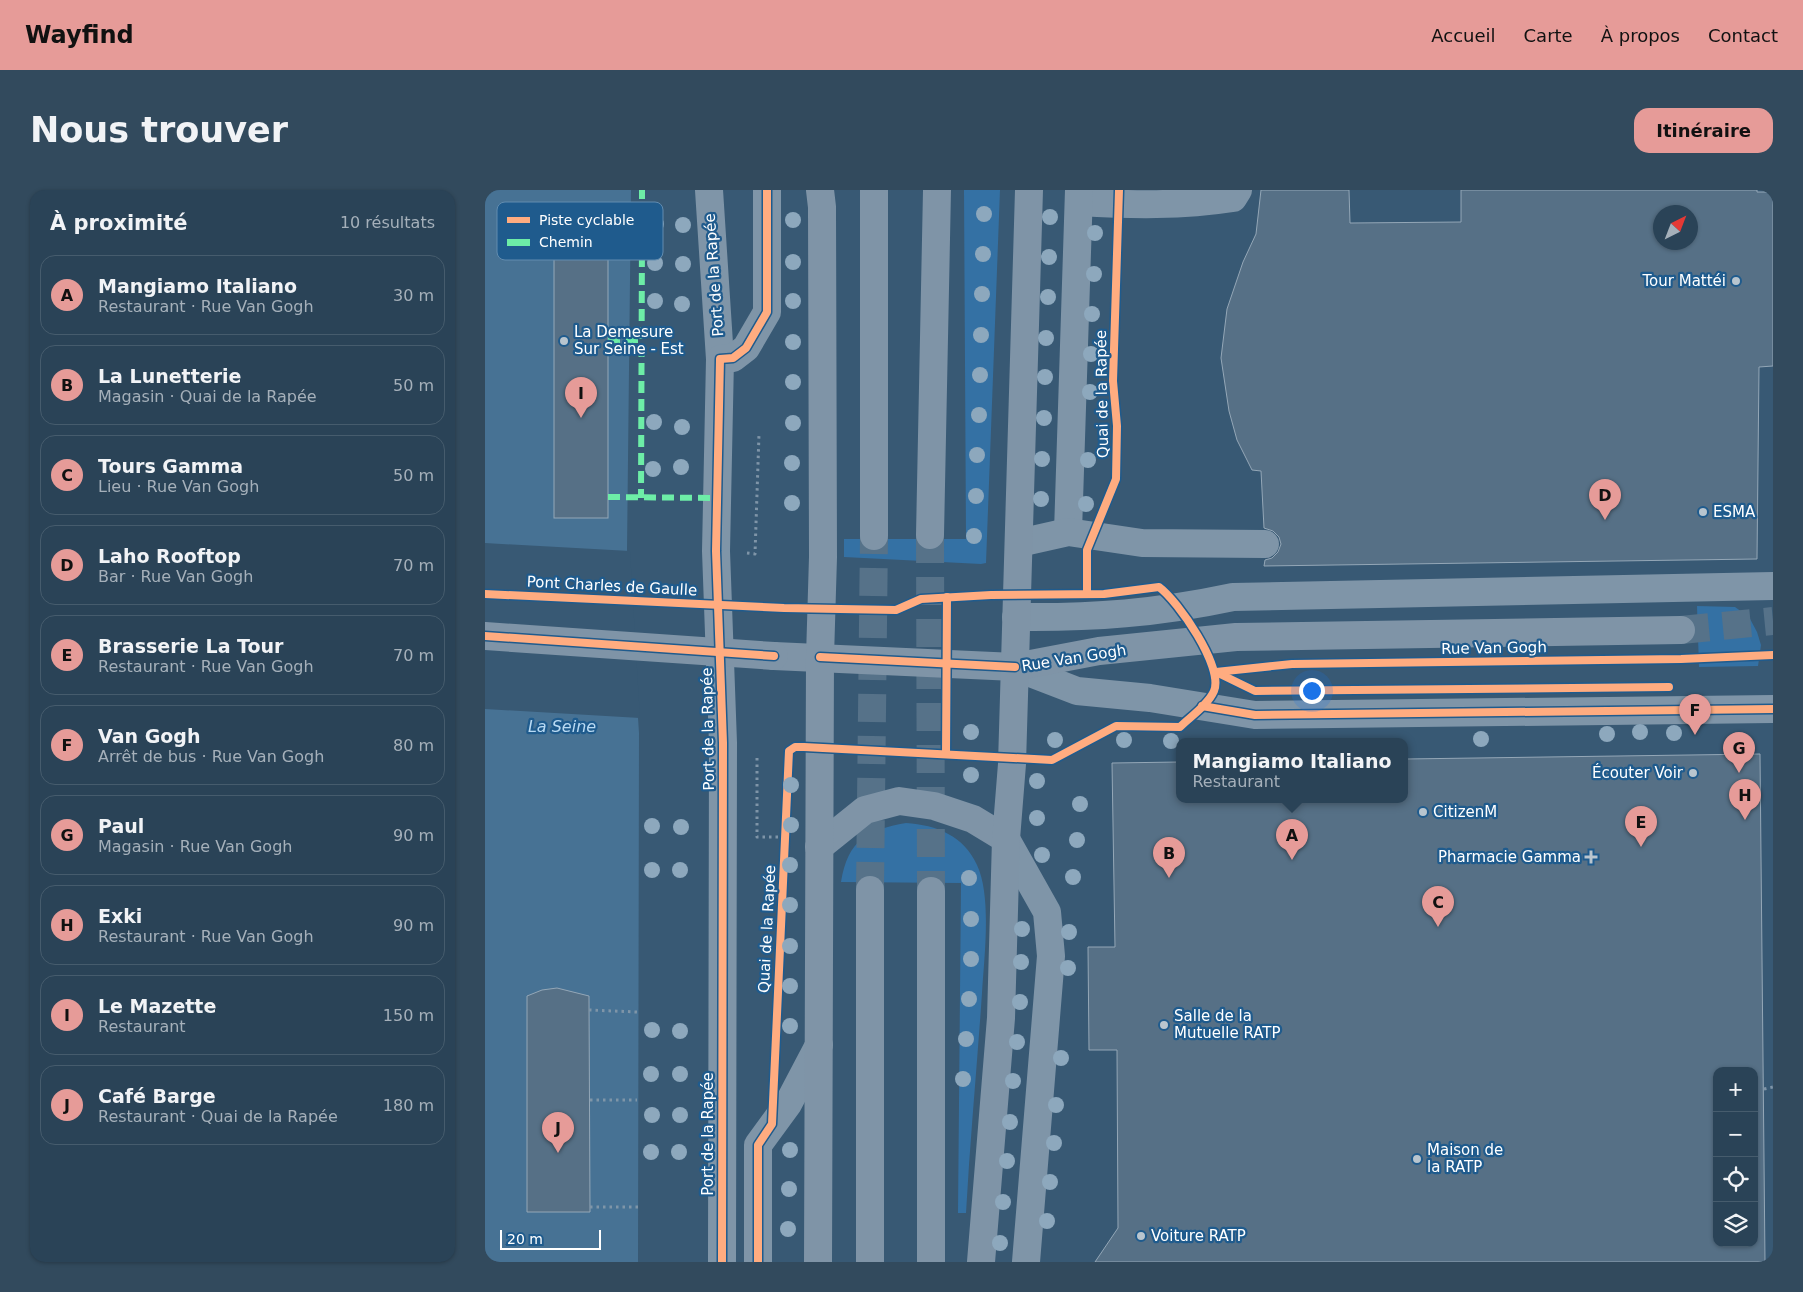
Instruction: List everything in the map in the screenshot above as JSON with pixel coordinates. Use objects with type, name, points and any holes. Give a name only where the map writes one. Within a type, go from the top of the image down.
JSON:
[{"type":"main road","points":[[818,1262],[820,657],[823,480],[823,207],[820,190]]},
{"type":"main road","points":[[874,190],[874,536]]},
{"type":"main road","points":[[931,535],[937,190]]},
{"type":"main road","points":[[981,1262],[1001,1018],[1007,839],[1012,764],[1029,190]]},
{"type":"main road","name":"Rue Van Gogh","points":[[1015,667],[1099,651],[1235,637],[1681,630]]},
{"type":"main road","points":[[485,636],[774,656],[1015,667]]},
{"type":"main road","points":[[819,847],[865,810],[899,801],[934,806],[973,819],[1007,839]]},
{"type":"main road","points":[[870,890],[871,1262]]},
{"type":"main road","points":[[931,891],[931,1262]]},
{"type":"street","name":"Port de la Rapée","points":[[709,190],[720,359],[716,551],[723,744],[721,1262]]},
{"type":"street","name":"Port de la Rapée","points":[[720,359],[733,358],[746,348],[767,312],[767,190]]},
{"type":"street","points":[[1079,196],[1194,204],[1233,198],[1238,190]]},
{"type":"street","name":"Quai de la Rapée","points":[[1068,532],[1079,196]]},
{"type":"street","points":[[1019,543],[1068,532],[1142,543],[1265,544]]},
{"type":"street","points":[[1016,617],[1075,618],[1146,613],[1233,597],[1773,586]]},
{"type":"street","name":"Rue Van Gogh","points":[[1015,667],[1077,691],[1150,698],[1255,715],[1773,709]]},
{"type":"street","points":[[1007,839],[1047,912],[1051,956],[1026,1262]]},
{"type":"street","points":[[758,1262],[757,1145],[789,1104],[819,1045]]},
{"type":"path","points":[[755,554],[759,434]]},
{"type":"path","points":[[757,752],[757,837],[785,837]]},
{"type":"path","points":[[589,1010],[637,1012]]},
{"type":"path","points":[[1764,1089],[1773,1088]]},
{"type":"path","points":[[589,1100],[637,1100]]},
{"type":"path","points":[[590,1207],[639,1207]]},
{"type":"shaded area","points":[[964,190],[1000,190],[986,563],[844,557],[844,539],[966,539]]},
{"type":"shaded area","points":[[1697,606],[1735,607],[1749,617],[1761,645],[1758,666],[1699,667]]},
{"type":"shaded area","points":[[906,823],[928,826],[957,839],[971,855],[982,878],[986,928],[966,1213],[958,1213],[961,883],[841,882],[849,856],[862,839],[880,829]]},
{"type":"water","name":"La Seine","points":[[485,190],[631,190],[631,202],[497,202],[497,260],[630,260],[627,550],[639,733],[638,1262],[485,1262]]},
{"type":"pier","points":[[485,543],[630,551],[640,718],[485,709]]},
{"type":"building","points":[[1261,190],[1349,190],[1350,223],[1461,222],[1461,190],[1757,190],[1757,192],[1773,192],[1773,366],[1759,367],[1757,559],[1264,566],[1265,560],[1272,558],[1278,552],[1281,544],[1279,537],[1273,531],[1264,528],[1261,471],[1252,470],[1237,440],[1229,411],[1221,358],[1227,309],[1243,262],[1256,234]]},
{"type":"building","points":[[554,260],[608,260],[608,518],[554,518]]},
{"type":"building","points":[[1760,754],[1765,1262],[1095,1262],[1118,1228],[1117,1050],[1089,1050],[1088,947],[1115,947],[1112,763],[1176,762],[1176,803],[1408,803],[1408,759]]},
{"type":"building","points":[[557,988],[589,996],[590,1212],[527,1212],[527,996],[542,990]]},
{"type":"tunnel","points":[[930,535],[931,891]]},
{"type":"tunnel","points":[[870,890],[874,536]]},
{"type":"tunnel","points":[[1681,630],[1773,621]]},
{"type":"marked path","points":[[642,190],[642,202]]},
{"type":"marked path","points":[[641,498],[642,260]]},
{"type":"marked path","points":[[608,340],[641,340]]},
{"type":"marked path","points":[[608,497],[717,498]]},
{"type":"cycle path","points":[[722,1262],[723,743],[716,551],[720,359],[733,358],[746,348],[767,312],[767,190]]},
{"type":"cycle path","points":[[1087,592],[1087,550],[1116,479],[1117,426],[1113,381],[1119,190]]},
{"type":"cycle path","name":"Pont Charles de Gaulle","points":[[485,594],[784,608],[896,610],[921,599],[991,595],[1104,594],[1159,587],[1177,606],[1206,651],[1215,680],[1214,691],[1203,706],[1180,727],[1116,726],[1052,760],[804,747],[795,747],[789,751],[772,1124],[758,1145],[758,1262]]},
{"type":"cycle path","points":[[946,754],[947,597]]},
{"type":"cycle path","points":[[485,636],[774,656]]},
{"type":"cycle path","points":[[1216,672],[1292,664],[1681,659],[1773,655]]},
{"type":"cycle path","points":[[820,657],[1015,667]]},
{"type":"cycle path","points":[[1216,672],[1255,691],[1669,687]]},
{"type":"cycle path","points":[[1202,706],[1255,715],[1773,709]]},
{"type":"place","name":"Tour Mattéi","points":[[1736,281]]},
{"type":"place","name":"La Demesure Sur Seine - Est","points":[[564,341]]},
{"type":"place","name":"Le Mazette","points":[[581,418]]},
{"type":"place","name":"ESMA","points":[[1703,512]]},
{"type":"place","name":"Laho Rooftop","points":[[1605,520]]},
{"type":"place","name":"Van Gogh","points":[[1695,735]]},
{"type":"place","name":"Écouter Voir","points":[[1693,773]]},
{"type":"place","name":"Paul","points":[[1739,773]]},
{"type":"place","name":"CitizenM","points":[[1423,812]]},
{"type":"place","name":"Exki","points":[[1745,820]]},
{"type":"place","name":"Brasserie La Tour","points":[[1641,847]]},
{"type":"place","name":"Pharmacie Gamma","points":[[1591,857]]},
{"type":"place","name":"Mangiamo Italiano","points":[[1292,860]]},
{"type":"place","name":"La Lunetterie","points":[[1169,878]]},
{"type":"place","name":"Tours Gamma","points":[[1438,927]]},
{"type":"place","name":"Salle de la Mutuelle RATP","points":[[1164,1025]]},
{"type":"place","name":"Café Barge","points":[[558,1153]]},
{"type":"place","name":"Maison de la RATP","points":[[1417,1159]]},
{"type":"place","name":"Voiture RATP","points":[[1141,1236]]}]
